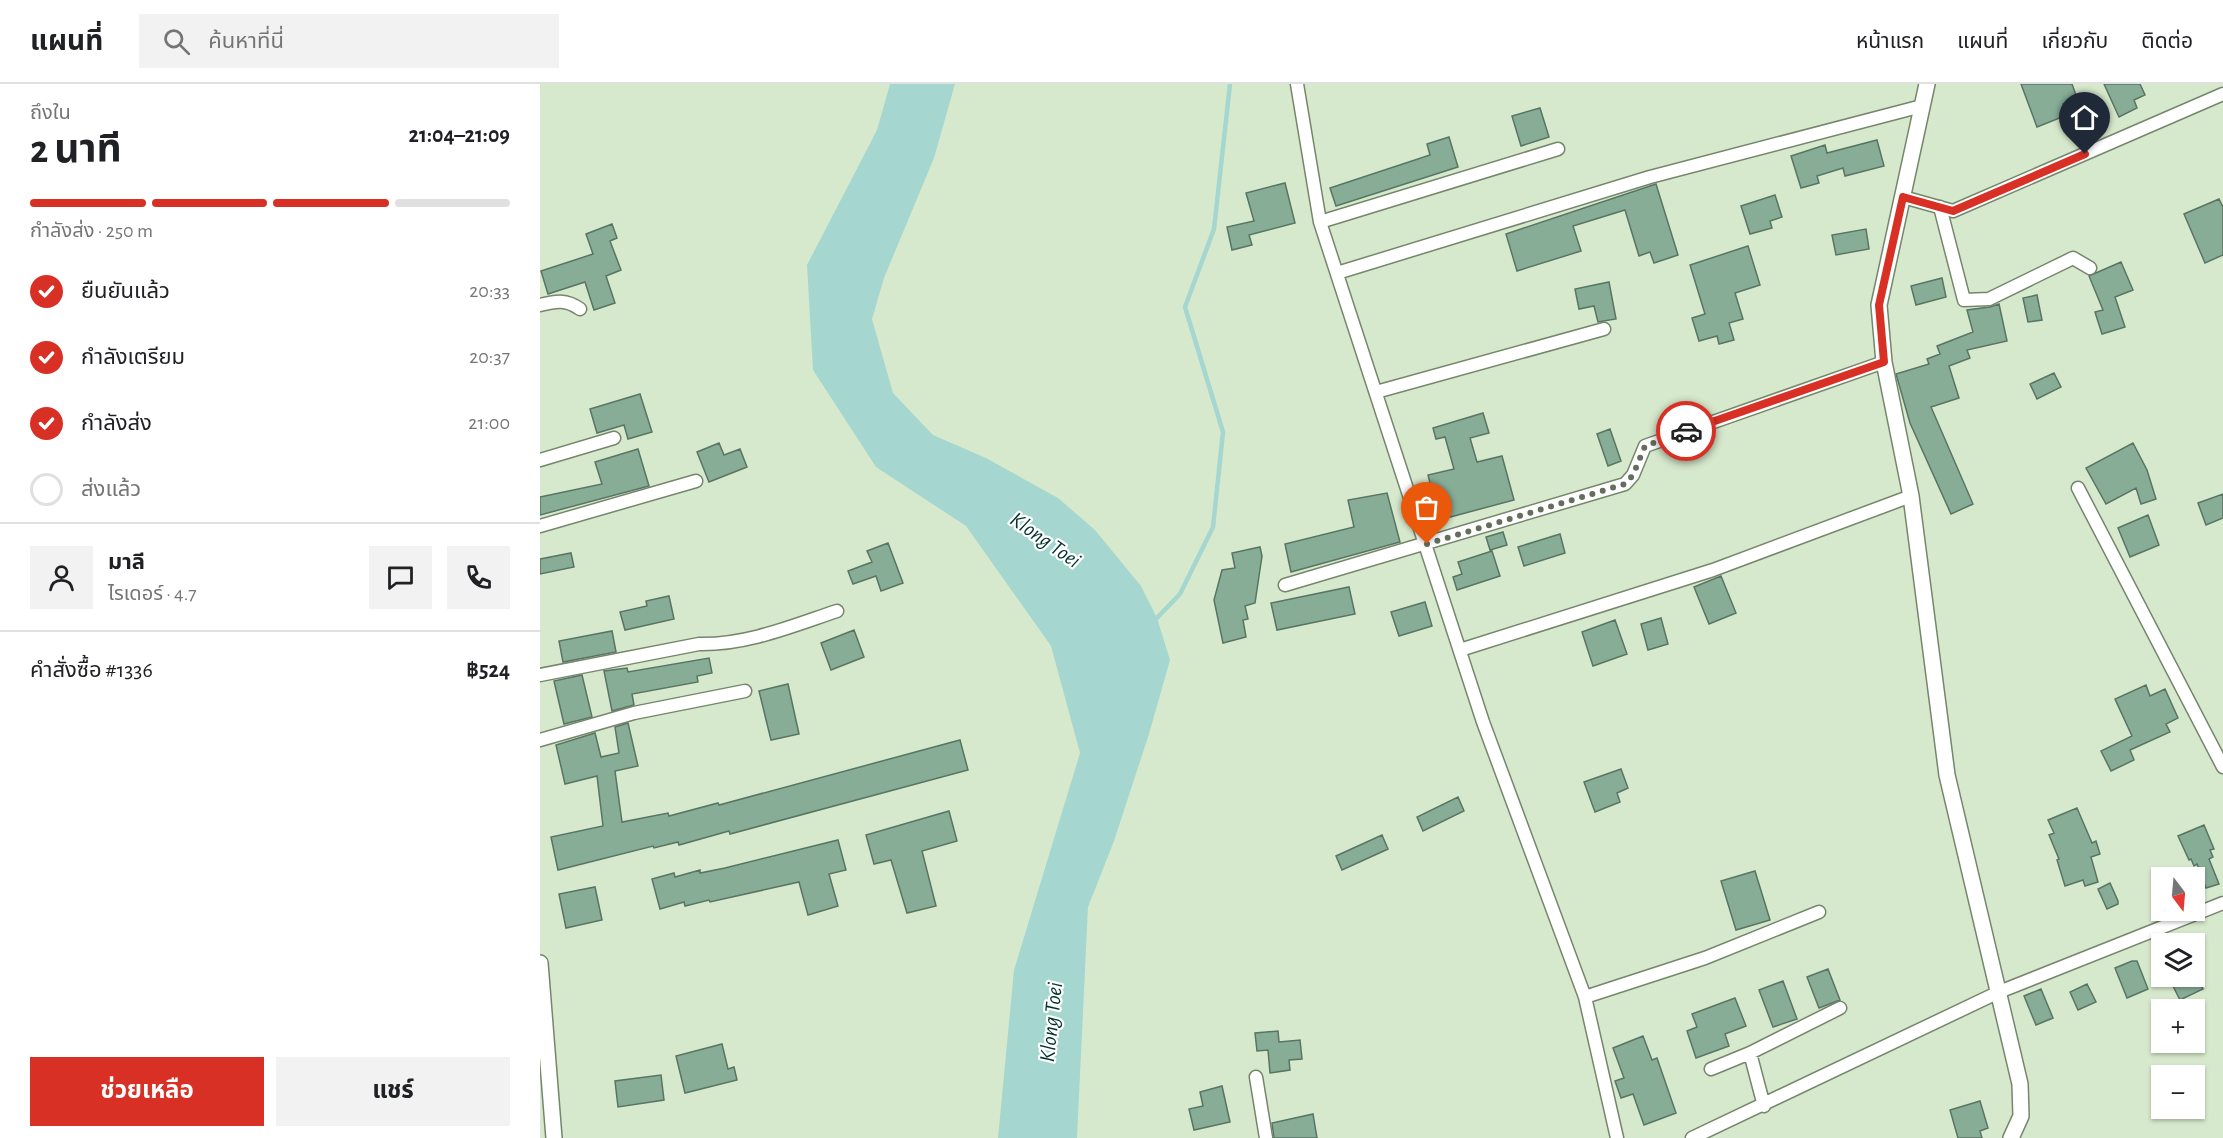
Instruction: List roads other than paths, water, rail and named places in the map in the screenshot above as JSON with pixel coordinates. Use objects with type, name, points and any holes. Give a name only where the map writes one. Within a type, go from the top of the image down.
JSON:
[{"type":"street","points":[[1297,84],[1320,222],[1427,544],[1483,722],[1585,997],[1617,1138]]},
{"type":"street","points":[[1927,84],[1879,305],[1884,362],[1911,496],[1947,775],[2020,1084],[2021,1116],[2011,1138]]},
{"type":"street","points":[[1903,197],[1953,211],[2223,94]]},
{"type":"street","points":[[1337,273],[1650,177],[1922,106]]},
{"type":"street","points":[[1320,222],[1558,149]]},
{"type":"street","points":[[1940,207],[1964,300],[1989,298],[2073,258],[2090,268]]},
{"type":"street","points":[[540,305],[571,302],[580,309]]},
{"type":"street","points":[[1376,392],[1604,329]]},
{"type":"street","points":[[1285,585],[1625,484],[1633,475],[1645,446],[1884,362]]},
{"type":"street","points":[[540,460],[614,438]]},
{"type":"street","points":[[540,526],[696,481]]},
{"type":"street","points":[[2078,488],[2223,767]]},
{"type":"street","points":[[1460,650],[1713,570],[1911,496]]},
{"type":"street","points":[[540,675],[699,644],[724,644],[750,639],[837,611]]},
{"type":"street","points":[[540,740],[634,713],[745,691]]},
{"type":"street","points":[[1692,1138],[1764,1106],[1999,992],[2223,903]]},
{"type":"street","points":[[1585,997],[1705,958],[1819,912]]},
{"type":"street","points":[[540,963],[554,1138]]},
{"type":"street","points":[[1711,1069],[1750,1053],[1840,1008]]},
{"type":"street","points":[[1750,1053],[1764,1106]]},
{"type":"street","points":[[1256,1077],[1266,1138]]},
{"type":"water","name":"Klong Toei","points":[[890,84],[955,84],[934,158],[884,278],[872,319],[893,393],[933,435],[986,458],[1058,498],[1095,530],[1141,586],[1157,618],[1170,660],[1149,734],[1114,841],[1088,907],[1077,1138],[998,1138],[1014,970],[1080,753],[1051,646],[966,526],[876,467],[813,370],[807,265],[877,130]]},
{"type":"waterway","points":[[1154,621],[1180,594],[1213,527],[1223,432],[1185,307],[1214,229],[1230,84]]}]
